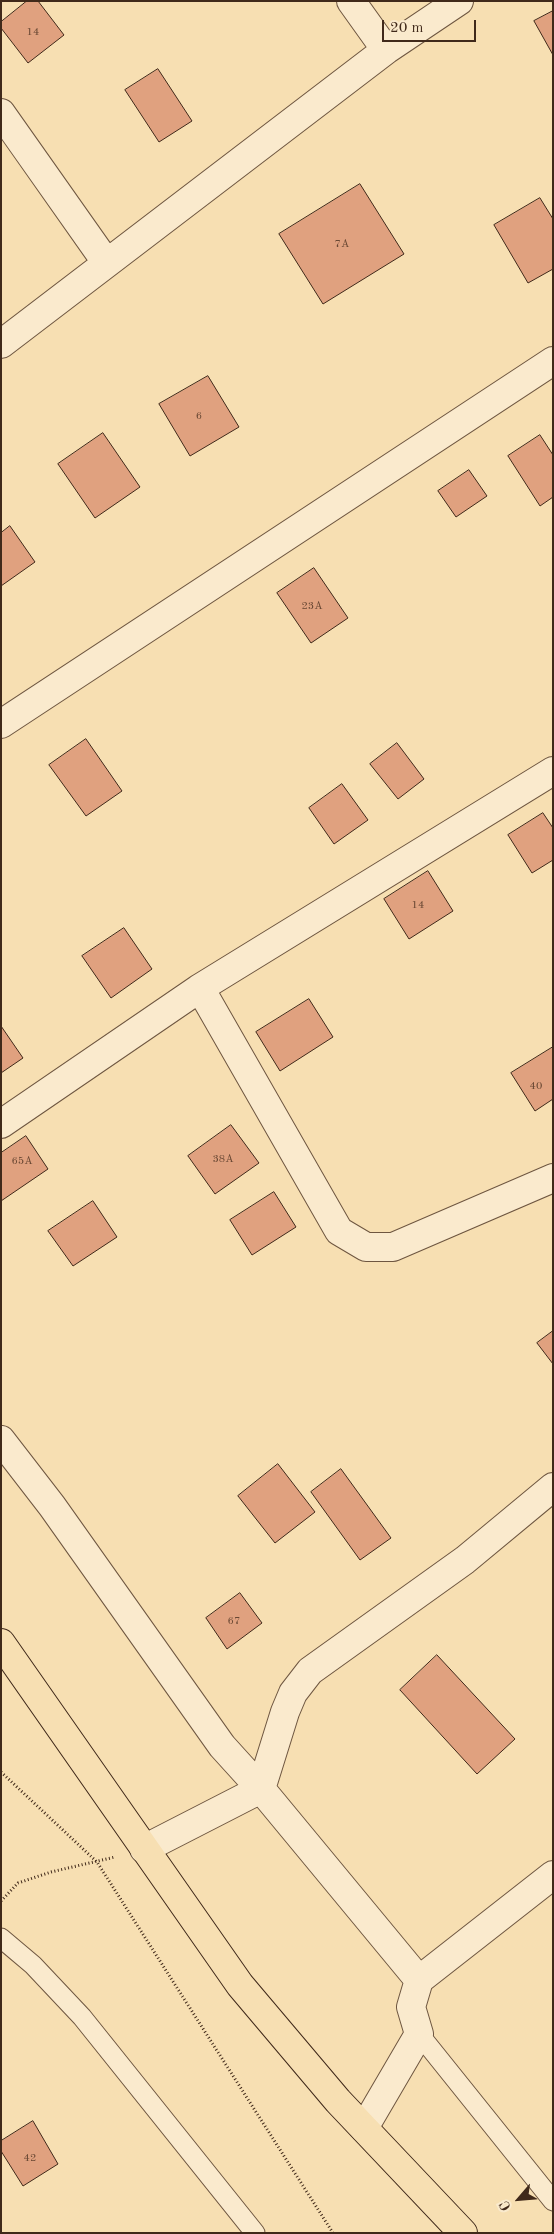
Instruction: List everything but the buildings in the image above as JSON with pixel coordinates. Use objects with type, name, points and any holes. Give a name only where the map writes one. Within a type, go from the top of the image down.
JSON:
[{"type":"main road","points":[[1,1643],[144,1850],[240,1984],[364,2128],[463,2233]]},
{"type":"street","points":[[351,1],[386,50]]},
{"type":"street","points":[[1,344],[386,50],[459,1]]},
{"type":"street","points":[[1,113],[106,262]]},
{"type":"street","points":[[1,724],[553,361]]},
{"type":"street","points":[[1,1124],[200,988],[553,772]]},
{"type":"street","points":[[200,988],[339,1230],[366,1247],[393,1247],[553,1178]]},
{"type":"street","points":[[1,1440],[52,1506],[222,1746],[261,1789],[419,1980]]},
{"type":"street","points":[[144,1850],[261,1789],[284,1712],[293,1694],[310,1671],[465,1560],[553,1487]]},
{"type":"street","points":[[364,2128],[419,2034],[411,2006],[419,1980],[553,1875]]},
{"type":"lane","points":[[1,1938],[33,1965],[82,2018],[255,2233]]},
{"type":"lane","points":[[419,2034],[553,2201]]},
{"type":"path","points":[[1,1772],[97,1862],[333,2233]]},
{"type":"path","points":[[1,1901],[18,1883],[51,1872],[97,1862]]}]
